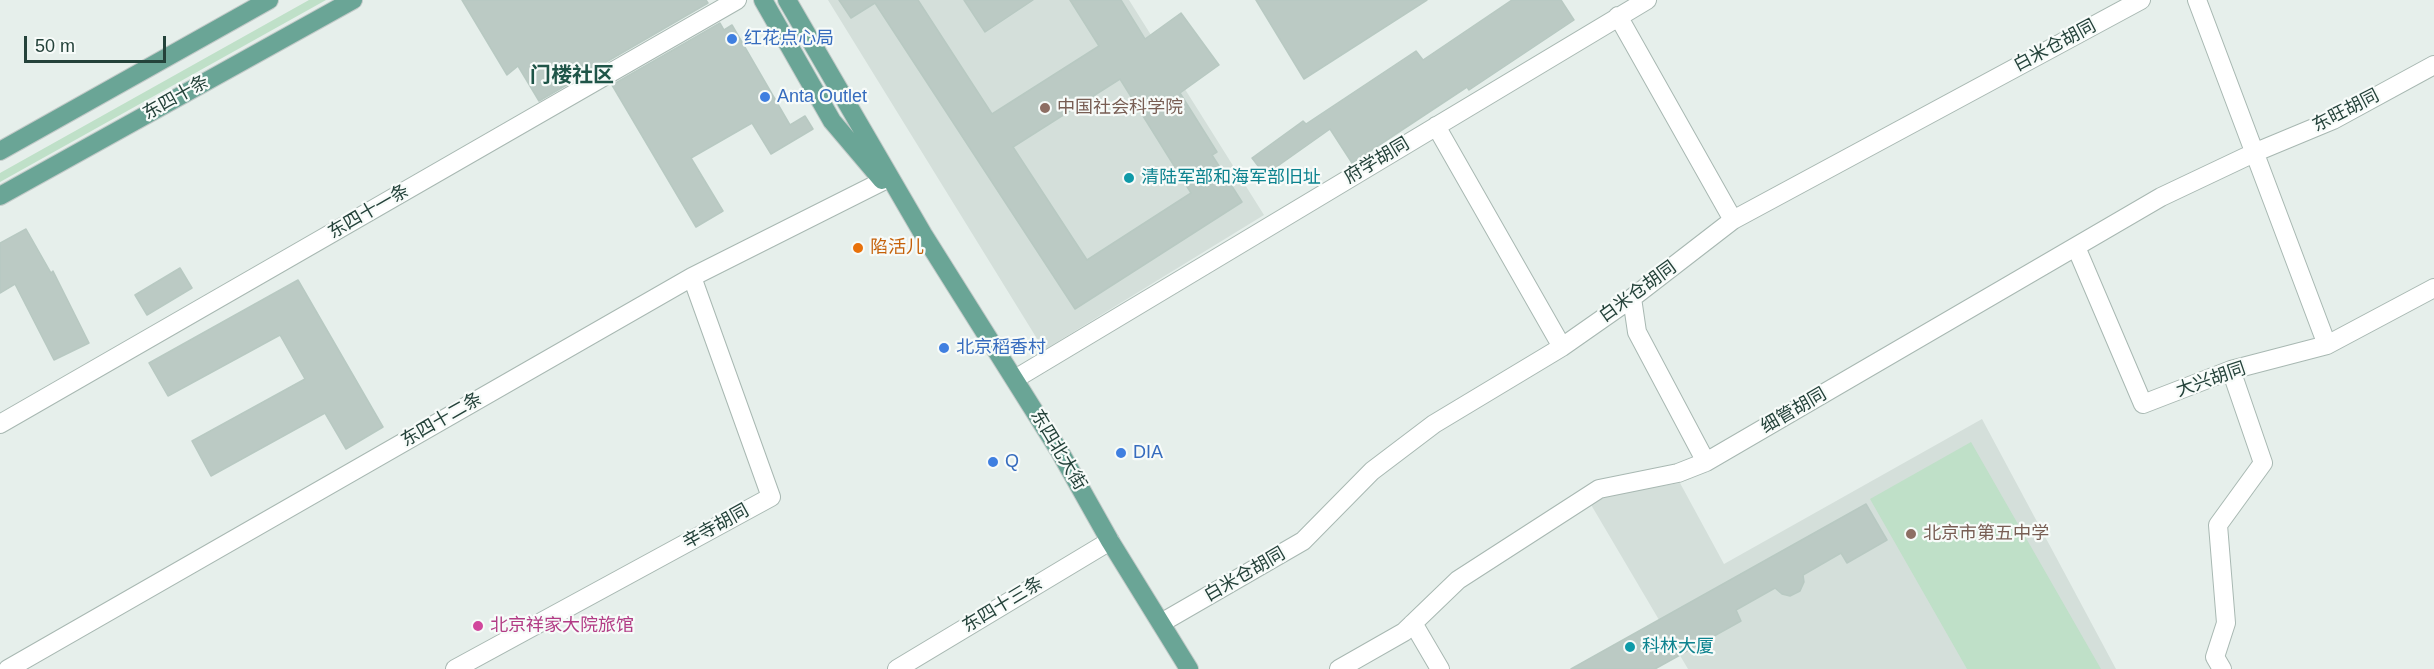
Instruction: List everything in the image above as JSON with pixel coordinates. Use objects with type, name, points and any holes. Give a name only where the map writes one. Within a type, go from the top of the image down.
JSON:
[{"type":"main road","points":[[0,151],[269,0]]},
{"type":"main road","name":"东四十条","points":[[0,196],[352,0]]},
{"type":"main road","name":"东四北大街","points":[[763,0],[832,121],[883,181],[923,234]]},
{"type":"main road","name":"东四北大街","points":[[787,0],[923,234],[1015,379],[1110,541],[1189,669]]},
{"type":"street","name":"东四十一条","points":[[0,424],[737,0]]},
{"type":"street","name":"府学胡同","points":[[1015,379],[1647,0]]},
{"type":"street","name":"白米仓胡同","points":[[1161,623],[1303,541],[1372,471],[1434,424],[1562,347],[1632,298],[1733,220],[2141,0]]},
{"type":"street","points":[[2197,0],[2328,345]]},
{"type":"street","points":[[1618,16],[1733,220]]},
{"type":"street","name":"东旺胡同","points":[[2256,152],[2333,120],[2434,65]]},
{"type":"street","points":[[1436,126],[1562,347]]},
{"type":"street","name":"细管胡同","points":[[1339,669],[1404,632],[1458,580],[1599,489],[1678,473],[1706,462],[2161,197],[2256,152]]},
{"type":"street","name":"东四十二条","points":[[8,669],[692,277],[883,181]]},
{"type":"street","name":"大兴胡同","points":[[2076,247],[2143,404],[2231,370],[2328,345],[2434,288]]},
{"type":"street","name":"辛寺胡同","points":[[455,669],[771,497],[692,277]]},
{"type":"street","points":[[1632,298],[1637,332],[1706,462]]},
{"type":"street","points":[[2222,669],[2215,657],[2226,624],[2218,525],[2263,463],[2231,370]]},
{"type":"street","name":"东四十三条","points":[[897,669],[1110,541]]},
{"type":"street","points":[[1413,623],[1440,669]]},
{"type":"shaded area","name":"中国社会科学院","points":[[828,0],[1129,0],[1264,215],[1044,350]]},
{"type":"shaded area","name":"北京市第五中学","points":[[1982,419],[2116,669],[1688,669],[1590,503],[1613,494],[1680,483],[1724,564]]},
{"type":"green space","points":[[309,0],[326,0],[0,182],[0,173]]},
{"type":"green space","points":[[1971,442],[2101,669],[1967,669],[1870,499]]},
{"type":"building","points":[[462,0],[706,0],[708,3],[539,101],[518,66],[507,75]]},
{"type":"building","points":[[839,0],[918,0],[992,114],[1099,46],[1070,0],[1121,0],[1145,39],[1181,13],[1219,65],[1180,93],[1217,152],[1212,155],[1242,202],[1075,309],[875,3],[851,18]],"holes":[[[1120,79],[1191,193],[1087,260],[1013,147]]]},
{"type":"building","points":[[964,0],[1033,0],[985,32]]},
{"type":"building","points":[[1256,0],[1427,0],[1304,79]]},
{"type":"building","points":[[1512,0],[1561,0],[1574,20],[1469,90],[1467,87],[1352,163],[1330,129],[1265,175],[1252,158],[1303,121],[1306,124],[1416,51],[1423,60]]},
{"type":"building","points":[[720,23],[724,30],[732,25],[790,125],[805,116],[813,129],[771,154],[752,123],[691,158],[723,211],[696,227],[612,85]]},
{"type":"building","points":[[26,229],[51,273],[53,271],[89,343],[54,360],[15,284],[0,293],[0,243]]},
{"type":"building","points":[[180,268],[192,288],[147,315],[135,295]]},
{"type":"building","points":[[298,280],[383,427],[346,449],[325,413],[211,476],[192,441],[305,379],[280,335],[168,396],[149,363]]},
{"type":"building","points":[[1866,504],[1887,540],[1847,563],[1841,553],[1803,575],[1804,582],[1800,591],[1790,596],[1782,594],[1775,588],[1736,610],[1741,621],[1655,669],[1571,669]]},
{"type":"place","name":"红花点心局","points":[[732,39]]},
{"type":"place","name":"Anta Outlet","points":[[765,97]]},
{"type":"place","name":"中国社会科学院","points":[[1045,108]]},
{"type":"place","name":"清陆军部和海军部旧址","points":[[1129,178]]},
{"type":"place","name":"陷活儿","points":[[858,248]]},
{"type":"place","name":"北京稻香村","points":[[944,348]]},
{"type":"place","name":"DIA","points":[[1121,453]]},
{"type":"place","name":"Q","points":[[993,462]]},
{"type":"place","name":"北京市第五中学","points":[[1911,534]]},
{"type":"place","name":"北京祥家大院旅馆","points":[[478,626]]},
{"type":"place","name":"科林大厦","points":[[1630,647]]},
{"type":"district","name":"门楼社区","points":[[572,76]]}]
